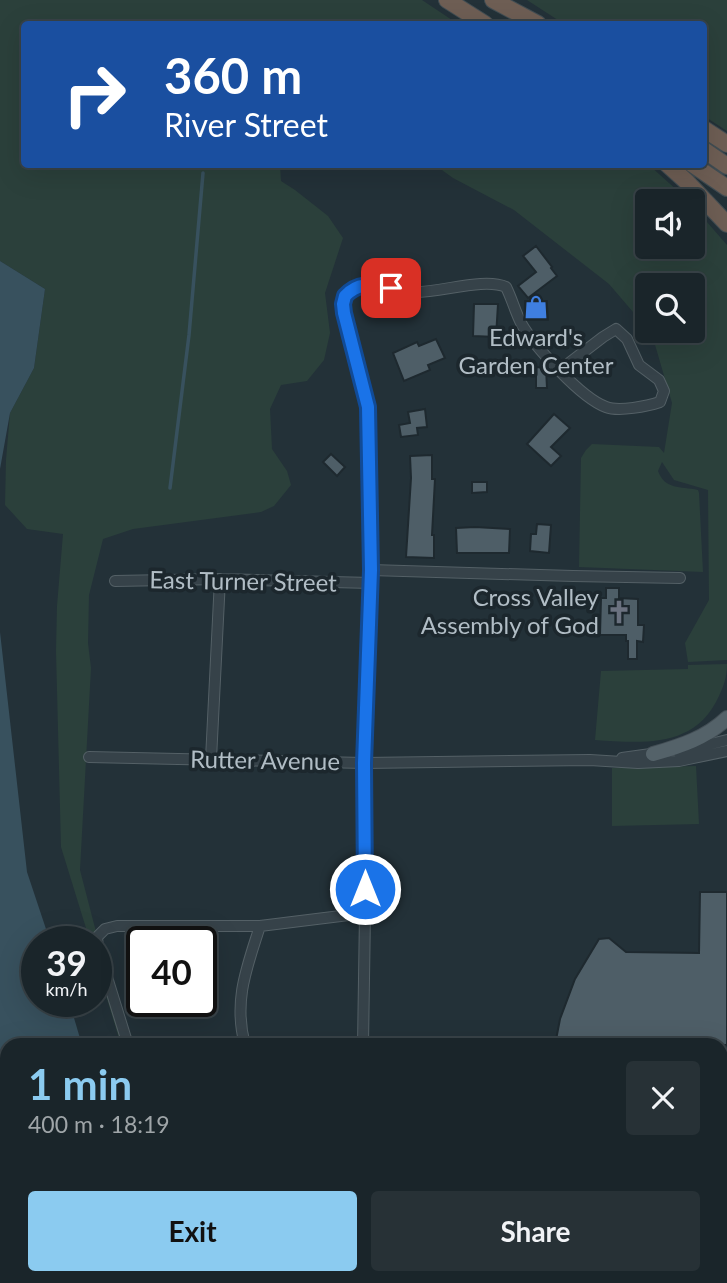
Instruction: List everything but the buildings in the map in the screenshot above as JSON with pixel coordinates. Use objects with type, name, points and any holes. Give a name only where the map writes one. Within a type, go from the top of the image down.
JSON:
[{"type":"highway","points":[[438,0],[468,21]]},
{"type":"highway","points":[[447,0],[480,21]]},
{"type":"highway","points":[[491,0],[521,21]]},
{"type":"highway","points":[[491,0],[532,21]]},
{"type":"highway","points":[[707,131],[727,144]]},
{"type":"highway","points":[[707,152],[727,166]]},
{"type":"highway","points":[[671,168],[727,224]]},
{"type":"highway","points":[[698,168],[727,188]]},
{"type":"main road","points":[[653,754],[692,742],[727,718]]},
{"type":"street","points":[[363,1038],[364,763],[371,583],[368,407],[344,313],[345,296],[358,286],[366,284],[415,292],[483,284],[501,285],[506,287],[523,325],[533,340],[576,388],[607,408],[649,406],[660,402],[664,391],[659,380],[639,365],[627,339],[616,329],[560,370]]},
{"type":"street","points":[[371,570],[680,578]]},
{"type":"street","points":[[211,759],[220,579]]},
{"type":"street","name":"East Turner Street","points":[[115,581],[220,579],[371,583]]},
{"type":"street","name":"Rutter Avenue","points":[[609,760],[681,751],[727,740]]},
{"type":"street","name":"Rutter Avenue","points":[[89,757],[364,763],[609,760],[638,763],[679,761],[727,751]]},
{"type":"street","points":[[126,1038],[99,948],[97,937],[105,929],[117,926],[260,926],[365,913]]},
{"type":"street","points":[[244,1038],[239,1004],[260,926]]},
{"type":"green space","points":[[0,0],[422,0],[454,21],[21,21],[21,168],[280,168],[281,181],[328,216],[343,238],[325,293],[330,333],[324,360],[307,381],[281,385],[270,409],[272,449],[287,471],[291,485],[274,506],[261,512],[133,529],[103,539],[89,595],[88,643],[91,668],[80,870],[94,926],[85,926],[61,847],[56,651],[63,534],[27,529],[5,505],[10,413],[34,368],[45,289],[0,261]]},
{"type":"green space","points":[[527,0],[727,0],[727,131],[707,118],[707,21],[559,21]]},
{"type":"green space","points":[[439,168],[652,168],[676,189],[635,189],[635,259],[705,259],[705,220],[727,245],[727,660],[688,662],[685,643],[709,600],[708,490],[674,480],[662,462],[658,471],[665,481],[674,486],[698,490],[703,572],[579,567],[581,458],[592,444],[659,447],[664,453],[672,403],[654,343],[705,343],[705,273],[635,273],[635,314],[609,284],[514,210]]},
{"type":"green space","points":[[727,664],[726,677],[719,696],[709,713],[696,726],[666,739],[631,742],[595,740],[601,671],[688,669],[688,665]]},
{"type":"green space","points":[[696,766],[699,824],[612,826],[612,768]]},
{"type":"green space","points":[[112,988],[127,1038],[119,1038],[112,1015]]},
{"type":"water","points":[[0,261],[45,289],[34,368],[10,413],[0,469]]},
{"type":"water","points":[[0,632],[27,872],[45,926],[21,926],[21,1017],[74,1017],[80,1038],[0,1038]]},
{"type":"waterway","points":[[170,488],[189,335],[203,173]]},
{"type":"place","name":"Edward's Garden Center","points":[[536,307]]},
{"type":"place","name":"Cross Valley Assembly of God","points":[[619,612]]},
{"type":"route","points":[[365,889],[364,763],[371,570],[368,407],[343,304],[345,296],[358,286],[366,284],[391,288]]}]
